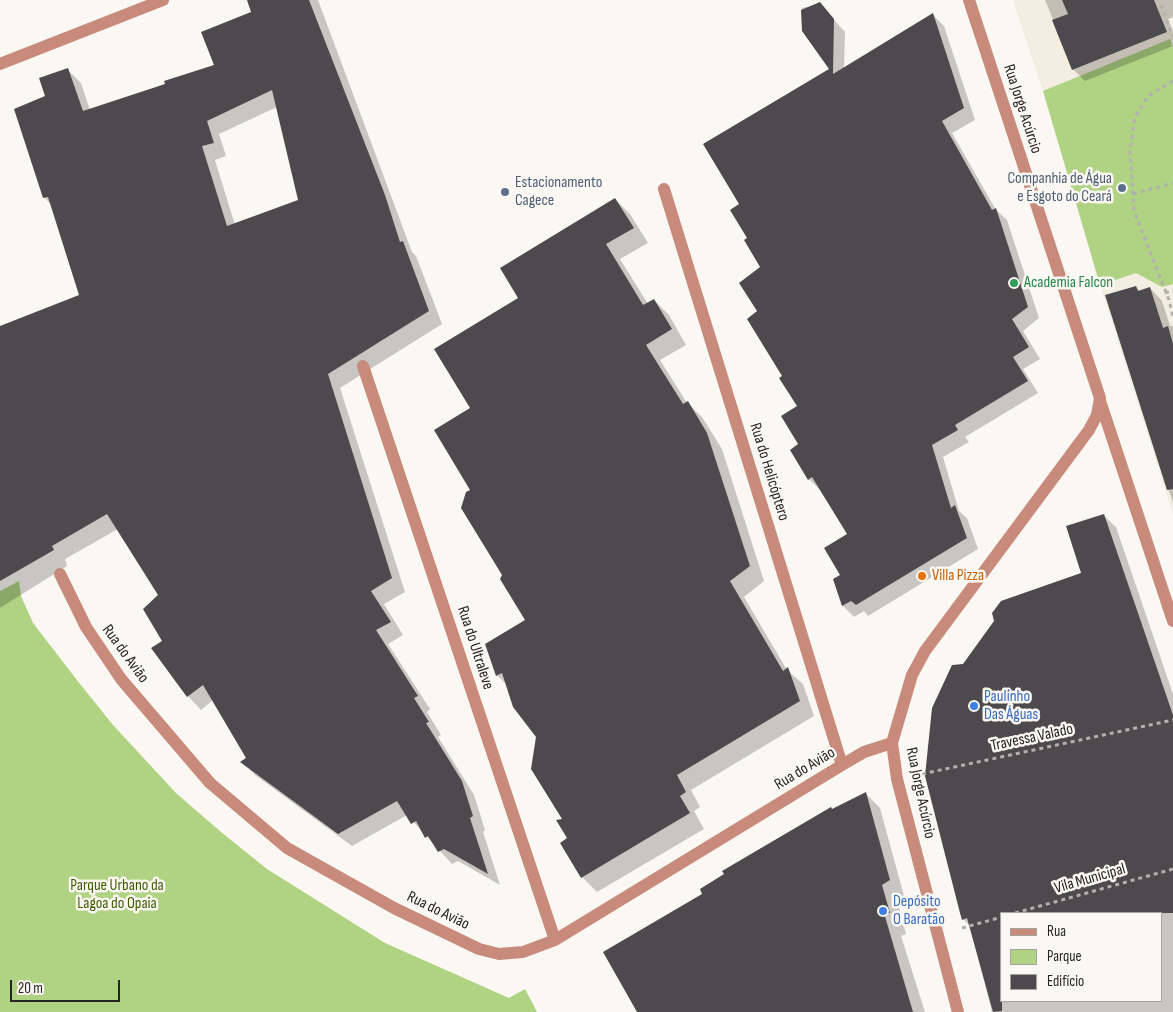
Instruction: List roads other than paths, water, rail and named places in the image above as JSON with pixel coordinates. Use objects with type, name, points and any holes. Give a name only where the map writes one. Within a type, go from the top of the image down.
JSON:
[{"type":"street","points":[[0,64],[163,0]]},
{"type":"street","name":"Rua Jorge Acúrcio","points":[[969,0],[1173,621]]},
{"type":"street","name":"Rua do Helicóptero","points":[[664,189],[842,765]]},
{"type":"street","name":"Rua do Ultraleve","points":[[363,366],[555,940]]},
{"type":"street","name":"Rua Jorge Acúrcio","points":[[958,1012],[897,779],[892,743],[912,675],[926,651],[1089,430],[1097,415],[1100,398]]},
{"type":"street","name":"Rua do Avião","points":[[60,574],[86,627],[121,680],[210,783],[287,848],[394,908],[479,949],[499,954],[523,952],[555,940],[864,752],[892,743]]},
{"type":"place","name":"Companhia de Água e Esgoto do Ceará","points":[[1122,188]]},
{"type":"place","name":"Estacionamento Cagece","points":[[505,192]]},
{"type":"place","name":"Academia Falcon","points":[[1014,283]]},
{"type":"place","name":"Villa Pizza","points":[[922,576]]},
{"type":"place","name":"Paulinho Das Águas","points":[[974,706]]},
{"type":"place","name":"Depósito O Baratão","points":[[883,911]]},
{"type":"park label","name":"Parque Urbano da Lagoa do Opaia","points":[[117,895]]}]
